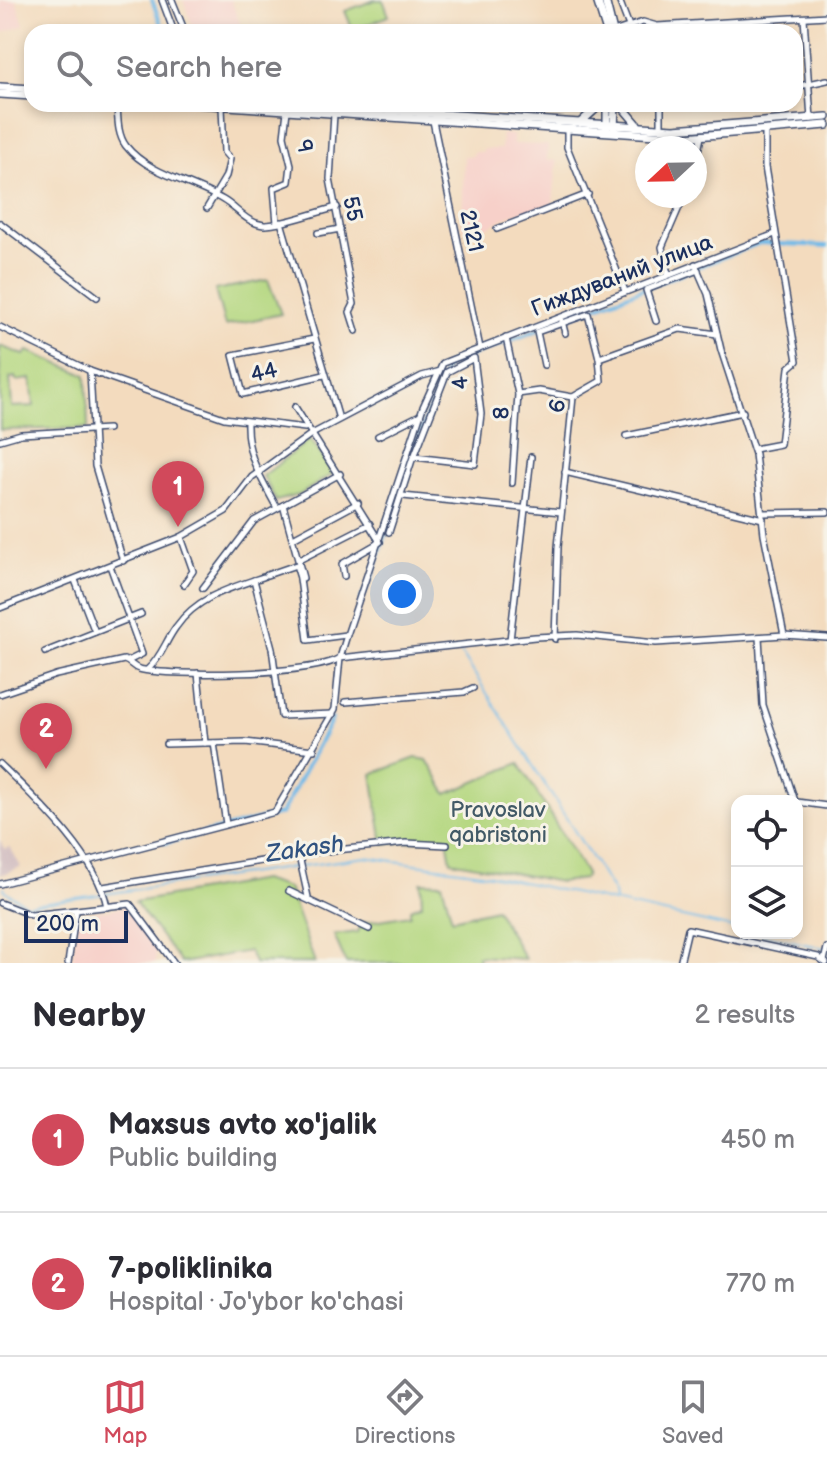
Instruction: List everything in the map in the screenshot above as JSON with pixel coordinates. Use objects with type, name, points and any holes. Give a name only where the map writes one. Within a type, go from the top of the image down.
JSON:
[{"type":"main road","points":[[597,0],[604,24]]},
{"type":"main road","points":[[605,0],[611,24]]},
{"type":"main road","points":[[0,87],[24,88]]},
{"type":"main road","points":[[0,94],[24,96]]},
{"type":"main road","points":[[318,112],[567,129],[716,128],[827,117]]},
{"type":"main road","points":[[364,112],[578,123],[691,136]]},
{"type":"main road","points":[[578,123],[591,112]]},
{"type":"main road","points":[[608,112],[611,128]]},
{"type":"main road","points":[[611,128],[615,112]]},
{"type":"main road","points":[[624,112],[643,127]]},
{"type":"main road","points":[[707,136],[827,125]]},
{"type":"street","points":[[162,0],[171,24]]},
{"type":"street","points":[[172,0],[182,24]]},
{"type":"street","points":[[619,0],[628,24]]},
{"type":"street","points":[[724,24],[827,16]]},
{"type":"street","points":[[804,18],[811,119]]},
{"type":"street","points":[[803,84],[827,80]]},
{"type":"street","points":[[117,112],[123,143],[134,154],[162,172],[213,194],[243,217],[264,225],[337,207]]},
{"type":"street","points":[[207,208],[226,176],[230,159],[224,152],[218,112]]},
{"type":"street","name":"9","points":[[286,112],[285,144],[292,173],[289,182],[274,188],[279,223],[339,419]]},
{"type":"street","points":[[661,112],[661,128]]},
{"type":"street","name":"55","points":[[334,114],[329,168],[352,309],[350,312],[356,331]]},
{"type":"street","name":"2121","points":[[433,121],[475,352]]},
{"type":"street","points":[[567,129],[567,147],[625,291]]},
{"type":"street","points":[[754,449],[780,444],[789,368],[797,361],[765,167],[765,131]]},
{"type":"street","points":[[497,229],[588,194]]},
{"type":"street","points":[[668,274],[662,247],[679,208]]},
{"type":"street","points":[[0,223],[97,297]]},
{"type":"street","points":[[318,233],[340,229]]},
{"type":"street","name":"Гиждуваний улица","points":[[475,352],[775,234]]},
{"type":"street","points":[[656,321],[646,290],[696,267],[711,303],[717,334],[754,449],[774,596],[784,635]]},
{"type":"street","points":[[544,365],[536,333],[561,319],[586,314],[599,358],[680,329],[717,334]]},
{"type":"street","points":[[561,319],[565,333]]},
{"type":"street","points":[[0,327],[90,371],[247,423],[305,428]]},
{"type":"street","name":"44","points":[[314,339],[233,355],[243,394],[324,375]]},
{"type":"street","name":"8","points":[[508,341],[518,394],[512,483]]},
{"type":"street","points":[[0,884],[275,812],[333,714],[347,635],[411,457],[420,415],[438,371],[443,363],[475,352]]},
{"type":"street","name":"4","points":[[411,457],[475,464],[481,414],[475,352]]},
{"type":"street","name":"4","points":[[389,532],[403,496],[411,457],[447,372],[475,352]]},
{"type":"street","name":"6","points":[[555,639],[561,512],[573,397],[601,381],[599,358]]},
{"type":"street","points":[[90,371],[95,466],[123,561]]},
{"type":"street","points":[[0,608],[181,537],[226,511],[258,473],[310,435],[422,376],[438,371]]},
{"type":"street","points":[[518,394],[539,391],[573,397]]},
{"type":"street","points":[[295,407],[300,421],[340,474],[380,542]]},
{"type":"street","points":[[626,436],[743,412]]},
{"type":"street","points":[[378,436],[420,415]]},
{"type":"street","points":[[247,423],[247,444],[258,473],[280,505],[293,538],[303,578],[300,579]]},
{"type":"street","points":[[0,440],[21,434],[108,429]]},
{"type":"street","points":[[510,640],[531,457]]},
{"type":"street","points":[[565,472],[763,516],[827,512]]},
{"type":"street","points":[[203,588],[254,521],[340,474]]},
{"type":"street","points":[[403,496],[561,512]]},
{"type":"street","points":[[293,538],[358,503]]},
{"type":"street","points":[[299,560],[370,524]]},
{"type":"street","points":[[181,537],[193,571],[184,584]]},
{"type":"street","points":[[344,576],[342,564],[380,542]]},
{"type":"street","points":[[147,670],[176,626],[193,608],[210,597],[296,565],[308,640],[347,635]]},
{"type":"street","points":[[0,694],[56,675],[108,661],[128,661],[142,654],[110,566]]},
{"type":"street","points":[[75,580],[95,632]]},
{"type":"street","points":[[254,580],[276,671],[281,716],[333,714]]},
{"type":"street","points":[[45,652],[141,614]]},
{"type":"street","points":[[128,661],[135,668],[147,670],[198,673],[276,671],[317,666],[342,658],[577,635],[656,643],[784,635],[827,638]]},
{"type":"street","points":[[759,637],[763,705],[794,795]]},
{"type":"street","points":[[198,673],[205,743]]},
{"type":"street","points":[[345,702],[464,692],[473,688]]},
{"type":"street","points":[[166,744],[245,742],[314,750]]},
{"type":"street","points":[[214,743],[226,824]]},
{"type":"street","points":[[0,764],[89,862],[104,890],[107,905]]},
{"type":"street","points":[[803,803],[827,806]]},
{"type":"street","points":[[104,890],[396,843],[447,845]]},
{"type":"street","points":[[299,859],[308,898]]},
{"type":"street","points":[[289,891],[369,929]]},
{"type":"street","points":[[0,903],[31,915],[130,904],[174,963]]},
{"type":"street","points":[[68,963],[76,911]]},
{"type":"street","points":[[680,963],[688,929],[818,957],[826,962],[827,948]]},
{"type":"shaded area","points":[[0,0],[16,0],[24,25],[0,34]]},
{"type":"shaded area","points":[[183,0],[231,0],[240,24],[192,24]]},
{"type":"shaded area","points":[[502,134],[513,135],[513,144],[548,145],[547,160],[557,161],[553,203],[508,216],[472,236],[462,227],[464,156],[473,156],[474,152],[483,152],[483,149],[501,149]]},
{"type":"shaded area","points":[[0,840],[5,849],[10,847],[21,867],[0,875]]},
{"type":"shaded area","points":[[129,906],[156,949],[155,963],[72,963],[78,915]]},
{"type":"green space","points":[[383,0],[389,16],[368,24],[350,24],[345,11]]},
{"type":"green space","points":[[268,280],[281,314],[225,326],[215,290]]},
{"type":"green space","points":[[0,346],[24,355],[28,351],[86,375],[88,428],[0,430]],"holes":[[[15,377],[16,381],[31,379],[34,406],[12,407],[10,378]]]},
{"type":"green space","points":[[310,439],[334,473],[299,495],[276,501],[263,476]]},
{"type":"green space","name":"Pravoslav qabristoni","points":[[416,758],[427,760],[447,794],[519,763],[586,874],[584,879],[560,882],[451,861],[447,838],[383,844],[372,774]]},
{"type":"green space","points":[[262,880],[288,888],[315,963],[254,963],[249,951],[181,963],[135,902]]},
{"type":"green space","points":[[421,882],[442,883],[452,919],[496,909],[525,959],[478,956],[479,963],[346,963],[334,935],[358,932],[362,923],[410,915],[410,909],[422,904]]},
{"type":"waterway","points":[[152,0],[161,24]]},
{"type":"waterway","points":[[554,323],[760,243],[827,246]]},
{"type":"waterway","points":[[361,599],[372,578],[411,454],[447,365],[538,330]]},
{"type":"waterway","name":"Zakash","points":[[460,651],[614,893],[615,901]]},
{"type":"waterway","points":[[165,843],[281,814],[332,719]]},
{"type":"waterway","name":"Zakash","points":[[4,887],[5,891],[27,905],[365,857],[481,873],[731,928]]},
{"type":"waterway","name":"Zakash","points":[[783,939],[824,948]]},
{"type":"place","name":"Maxsus avto xo'jalik","points":[[178,527]]},
{"type":"place","name":"7-poliklinika","points":[[46,769]]}]
